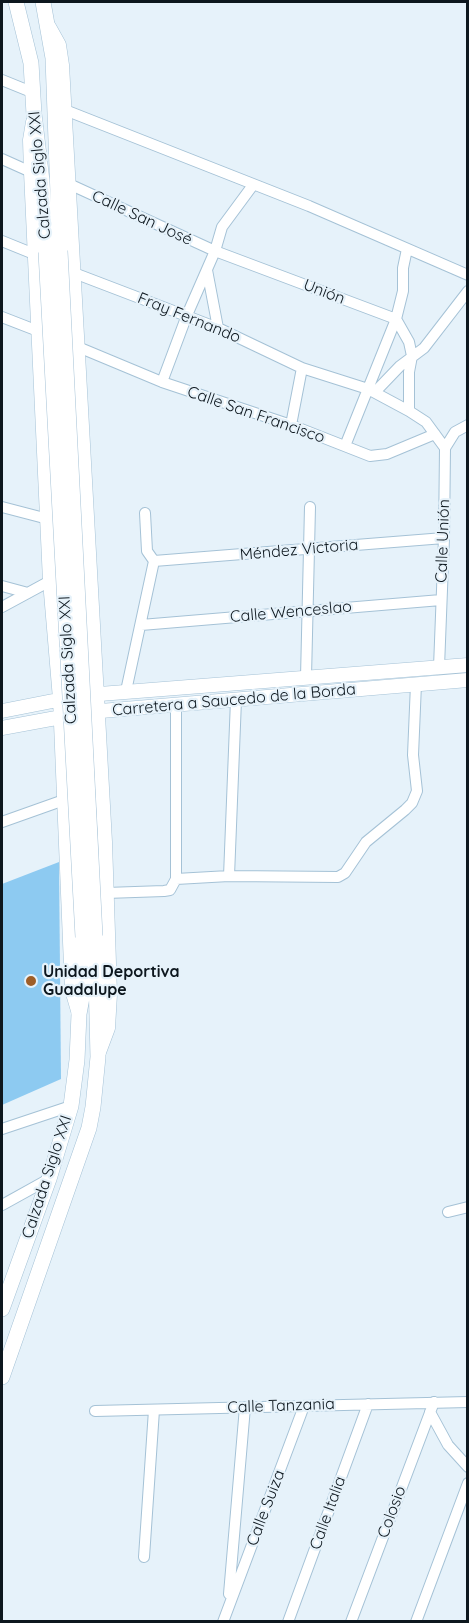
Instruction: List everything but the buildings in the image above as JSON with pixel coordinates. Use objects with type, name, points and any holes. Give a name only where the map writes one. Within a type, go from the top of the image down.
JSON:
[{"type":"main road","name":"Calzada Siglo XXI","points":[[2,1309],[49,1179],[71,1106],[89,937],[83,721],[42,181],[31,63],[16,2]]},
{"type":"main road","name":"Calzada Siglo XXI","points":[[2,1377],[84,1143],[93,1107],[98,1057],[47,252],[52,58],[43,2]]},
{"type":"street","name":"Calzada Siglo XXI","points":[[48,24],[59,45],[65,110],[100,764],[110,994],[108,1028],[98,1057]]},
{"type":"street","points":[[2,80],[34,93]]},
{"type":"street","points":[[65,110],[329,215],[468,275]]},
{"type":"street","points":[[34,114],[30,140],[31,172],[47,252],[38,331],[50,581],[61,717],[72,990],[80,1014]]},
{"type":"street","points":[[2,159],[31,172]]},
{"type":"street","name":"Calle San José","points":[[69,184],[215,251]]},
{"type":"street","points":[[162,382],[187,315],[215,251],[222,227],[253,185]]},
{"type":"street","points":[[2,241],[47,252]]},
{"type":"street","points":[[345,447],[372,390],[396,320],[403,291],[403,268],[407,249]]},
{"type":"street","name":"Unión","points":[[215,251],[396,320]]},
{"type":"street","points":[[207,270],[218,328]]},
{"type":"street","name":"Fray Fernando","points":[[74,273],[187,315],[302,368],[372,390],[426,422],[445,448]]},
{"type":"street","points":[[372,390],[424,348],[468,291]]},
{"type":"street","points":[[2,317],[38,331]]},
{"type":"street","points":[[396,320],[408,342],[412,356],[409,372],[409,411]]},
{"type":"street","name":"Calle San Francisco","points":[[78,347],[162,382],[291,425],[370,456],[387,454],[435,434]]},
{"type":"street","points":[[291,425],[302,368]]},
{"type":"street","points":[[445,448],[455,432],[468,425]]},
{"type":"street","name":"Calle Unión","points":[[439,667],[445,448]]},
{"type":"street","points":[[2,507],[48,519]]},
{"type":"street","points":[[306,677],[310,507]]},
{"type":"street","points":[[126,691],[154,561],[147,551],[145,513]]},
{"type":"street","name":"Méndez Victoria","points":[[154,561],[444,538]]},
{"type":"street","points":[[2,607],[50,581]]},
{"type":"street","points":[[2,586],[28,593]]},
{"type":"street","name":"Calle Wenceslao","points":[[141,625],[441,600]]},
{"type":"street","points":[[58,667],[71,672],[80,671],[94,660]]},
{"type":"street","name":"Carretera a Saucedo de la Borda","points":[[2,711],[60,699],[126,691],[468,665]]},
{"type":"street","name":"Carretera a Saucedo de la Borda","points":[[2,728],[97,711],[468,680]]},
{"type":"street","points":[[176,879],[229,876],[338,877],[349,870],[355,855],[366,842],[412,803],[417,791],[413,755],[416,684]]},
{"type":"street","points":[[229,876],[236,700]]},
{"type":"street","points":[[106,893],[170,890],[176,879],[176,705]]},
{"type":"street","points":[[63,760],[81,755],[91,757],[100,764]]},
{"type":"street","points":[[2,822],[64,800]]},
{"type":"street","points":[[2,1129],[71,1106]]},
{"type":"street","points":[[2,1204],[49,1179]]},
{"type":"street","points":[[448,1212],[468,1207]]},
{"type":"street","name":"Calle Tanzania","points":[[95,1411],[368,1404],[431,1407],[468,1402]]},
{"type":"street","name":"Calle Italia","points":[[288,1622],[368,1404]]},
{"type":"street","name":"Calle Suiza","points":[[223,1622],[304,1406]]},
{"type":"street","name":"Calle Suiza","points":[[227,1610],[245,1407]]},
{"type":"street","points":[[431,1407],[448,1445],[468,1467]]},
{"type":"street","name":"Colosio","points":[[351,1622],[431,1407]]},
{"type":"street","points":[[144,1557],[154,1410]]},
{"type":"street","points":[[416,1622],[468,1483]]},
{"type":"shaded area","name":"Unidad Deportiva Guadalupe","points":[[59,862],[61,1079],[2,1105],[2,884]]},
{"type":"place","name":"Unidad Deportiva Guadalupe","points":[[31,981]]}]
